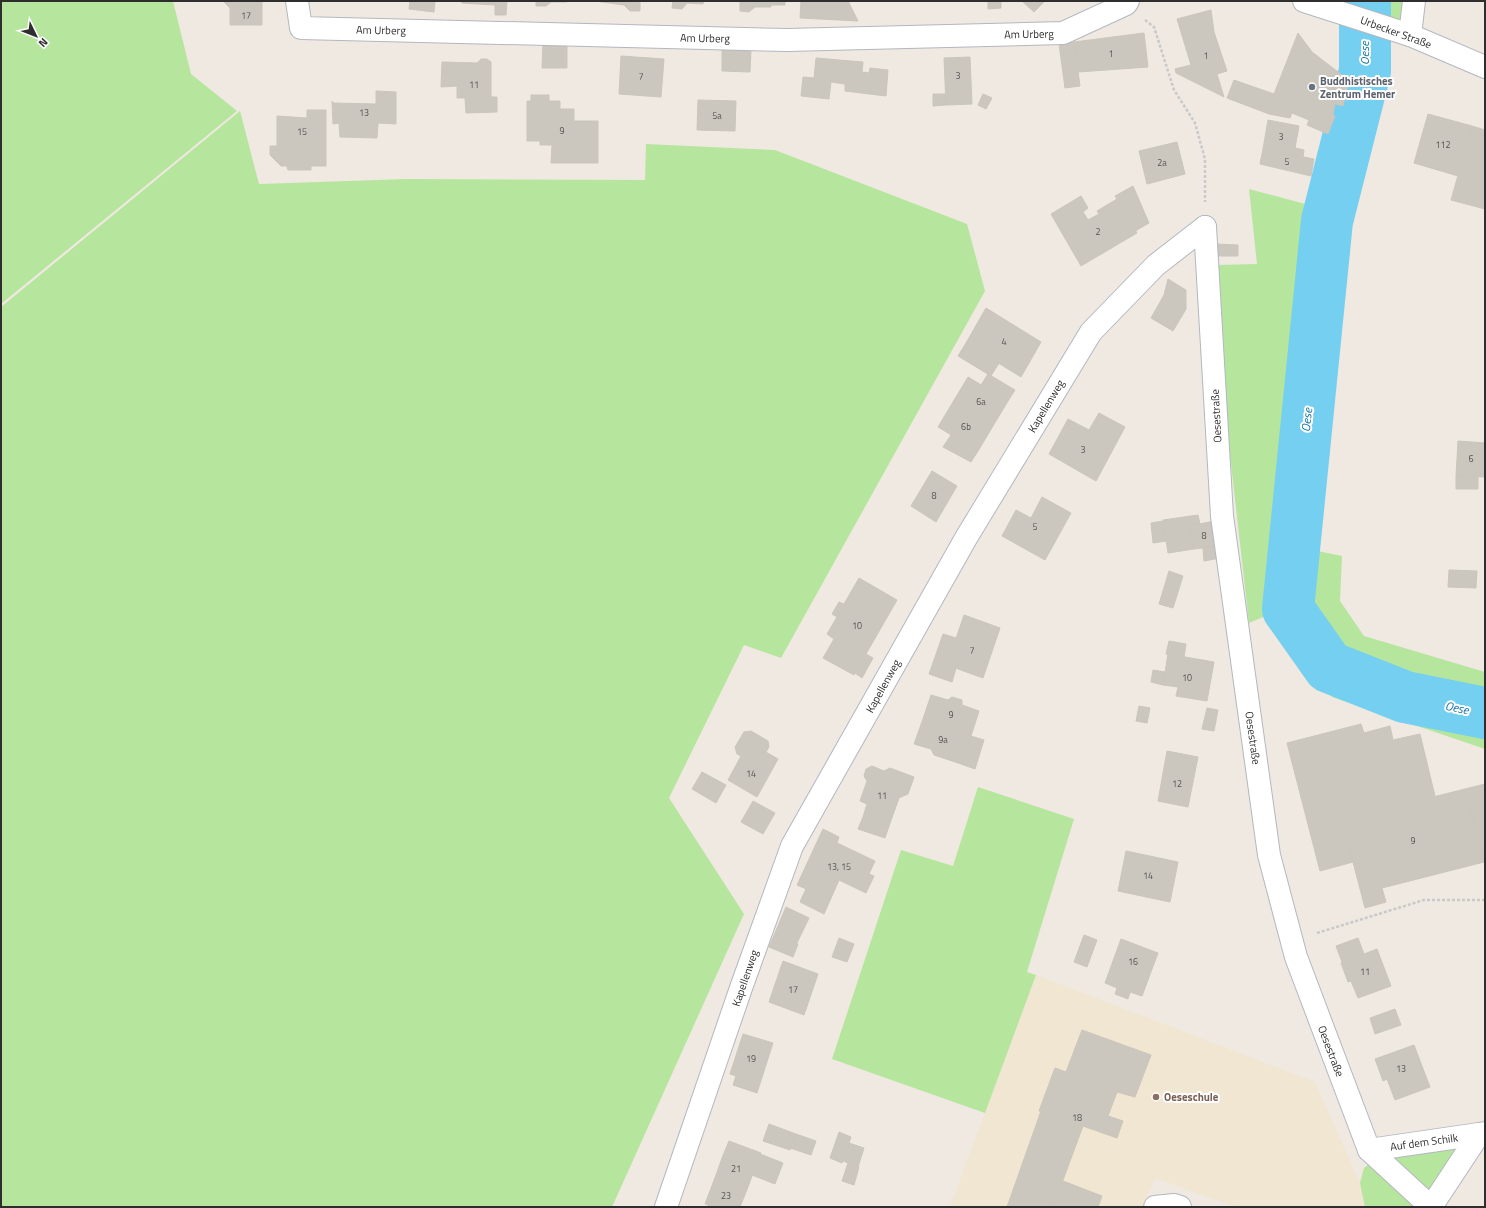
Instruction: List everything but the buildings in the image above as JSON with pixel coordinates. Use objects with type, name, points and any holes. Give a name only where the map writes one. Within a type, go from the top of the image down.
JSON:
[{"type":"street","name":"Am Urberg","points":[[297,1],[301,28],[787,40],[1063,33],[1127,2]]},
{"type":"street","points":[[1410,36],[1414,1]]},
{"type":"street","name":"Urbecker Straße","points":[[1314,4],[1389,28],[1485,67]]},
{"type":"street","name":"Oesestraße","points":[[1205,226],[1222,516],[1269,855],[1296,957],[1369,1150],[1431,1207]]},
{"type":"street","name":"Kapellenweg","points":[[666,1207],[741,988],[792,846],[966,538],[1091,332],[1156,265],[1205,226]]},
{"type":"street","name":"Auf dem Schilk","points":[[1369,1150],[1482,1133]]},
{"type":"street","name":"Auf dem Schilk","points":[[1431,1207],[1482,1133]]},
{"type":"street","points":[[1155,1207],[1174,1205],[1180,1207]]},
{"type":"path","points":[[1127,2],[1154,27],[1174,90],[1195,123],[1205,159],[1205,226]]},
{"type":"path","points":[[1292,941],[1424,900],[1485,900]]},
{"type":"shaded area","name":"Oeseschule","points":[[1036,975],[1315,1082],[1360,1183],[1365,1207],[1236,1207],[1155,1178],[1142,1207],[950,1207]]},
{"type":"green space","points":[[1,1],[173,1],[191,74],[237,111],[1,304]]},
{"type":"green space","points":[[1352,1],[1403,1],[1402,23],[1351,6]]},
{"type":"green space","points":[[240,111],[259,184],[407,179],[645,180],[646,144],[775,150],[967,224],[985,291],[781,658],[744,645],[669,798],[744,914],[612,1207],[1,1207],[1,307]]},
{"type":"green space","points":[[1249,189],[1320,208],[1280,610],[1249,623],[1229,446],[1216,265],[1257,264]]},
{"type":"green space","points":[[1303,548],[1342,556],[1340,601],[1364,636],[1485,672],[1485,749],[1332,697],[1310,669],[1285,623],[1298,602]]},
{"type":"green space","points":[[978,787],[1074,819],[1027,972],[1036,975],[985,1113],[832,1059],[901,850],[953,866]]},
{"type":"green space","points":[[1465,1142],[1424,1207],[1365,1207],[1360,1183],[1364,1168],[1382,1154]]},
{"type":"waterway","name":"Oese","points":[[1365,1],[1365,71],[1327,221],[1288,609],[1329,667],[1405,697],[1485,713]]},
{"type":"place","name":"Buddhistisches Zentrum Hemer","points":[[1312,87]]},
{"type":"place","name":"Oeseschule","points":[[1156,1097]]}]
